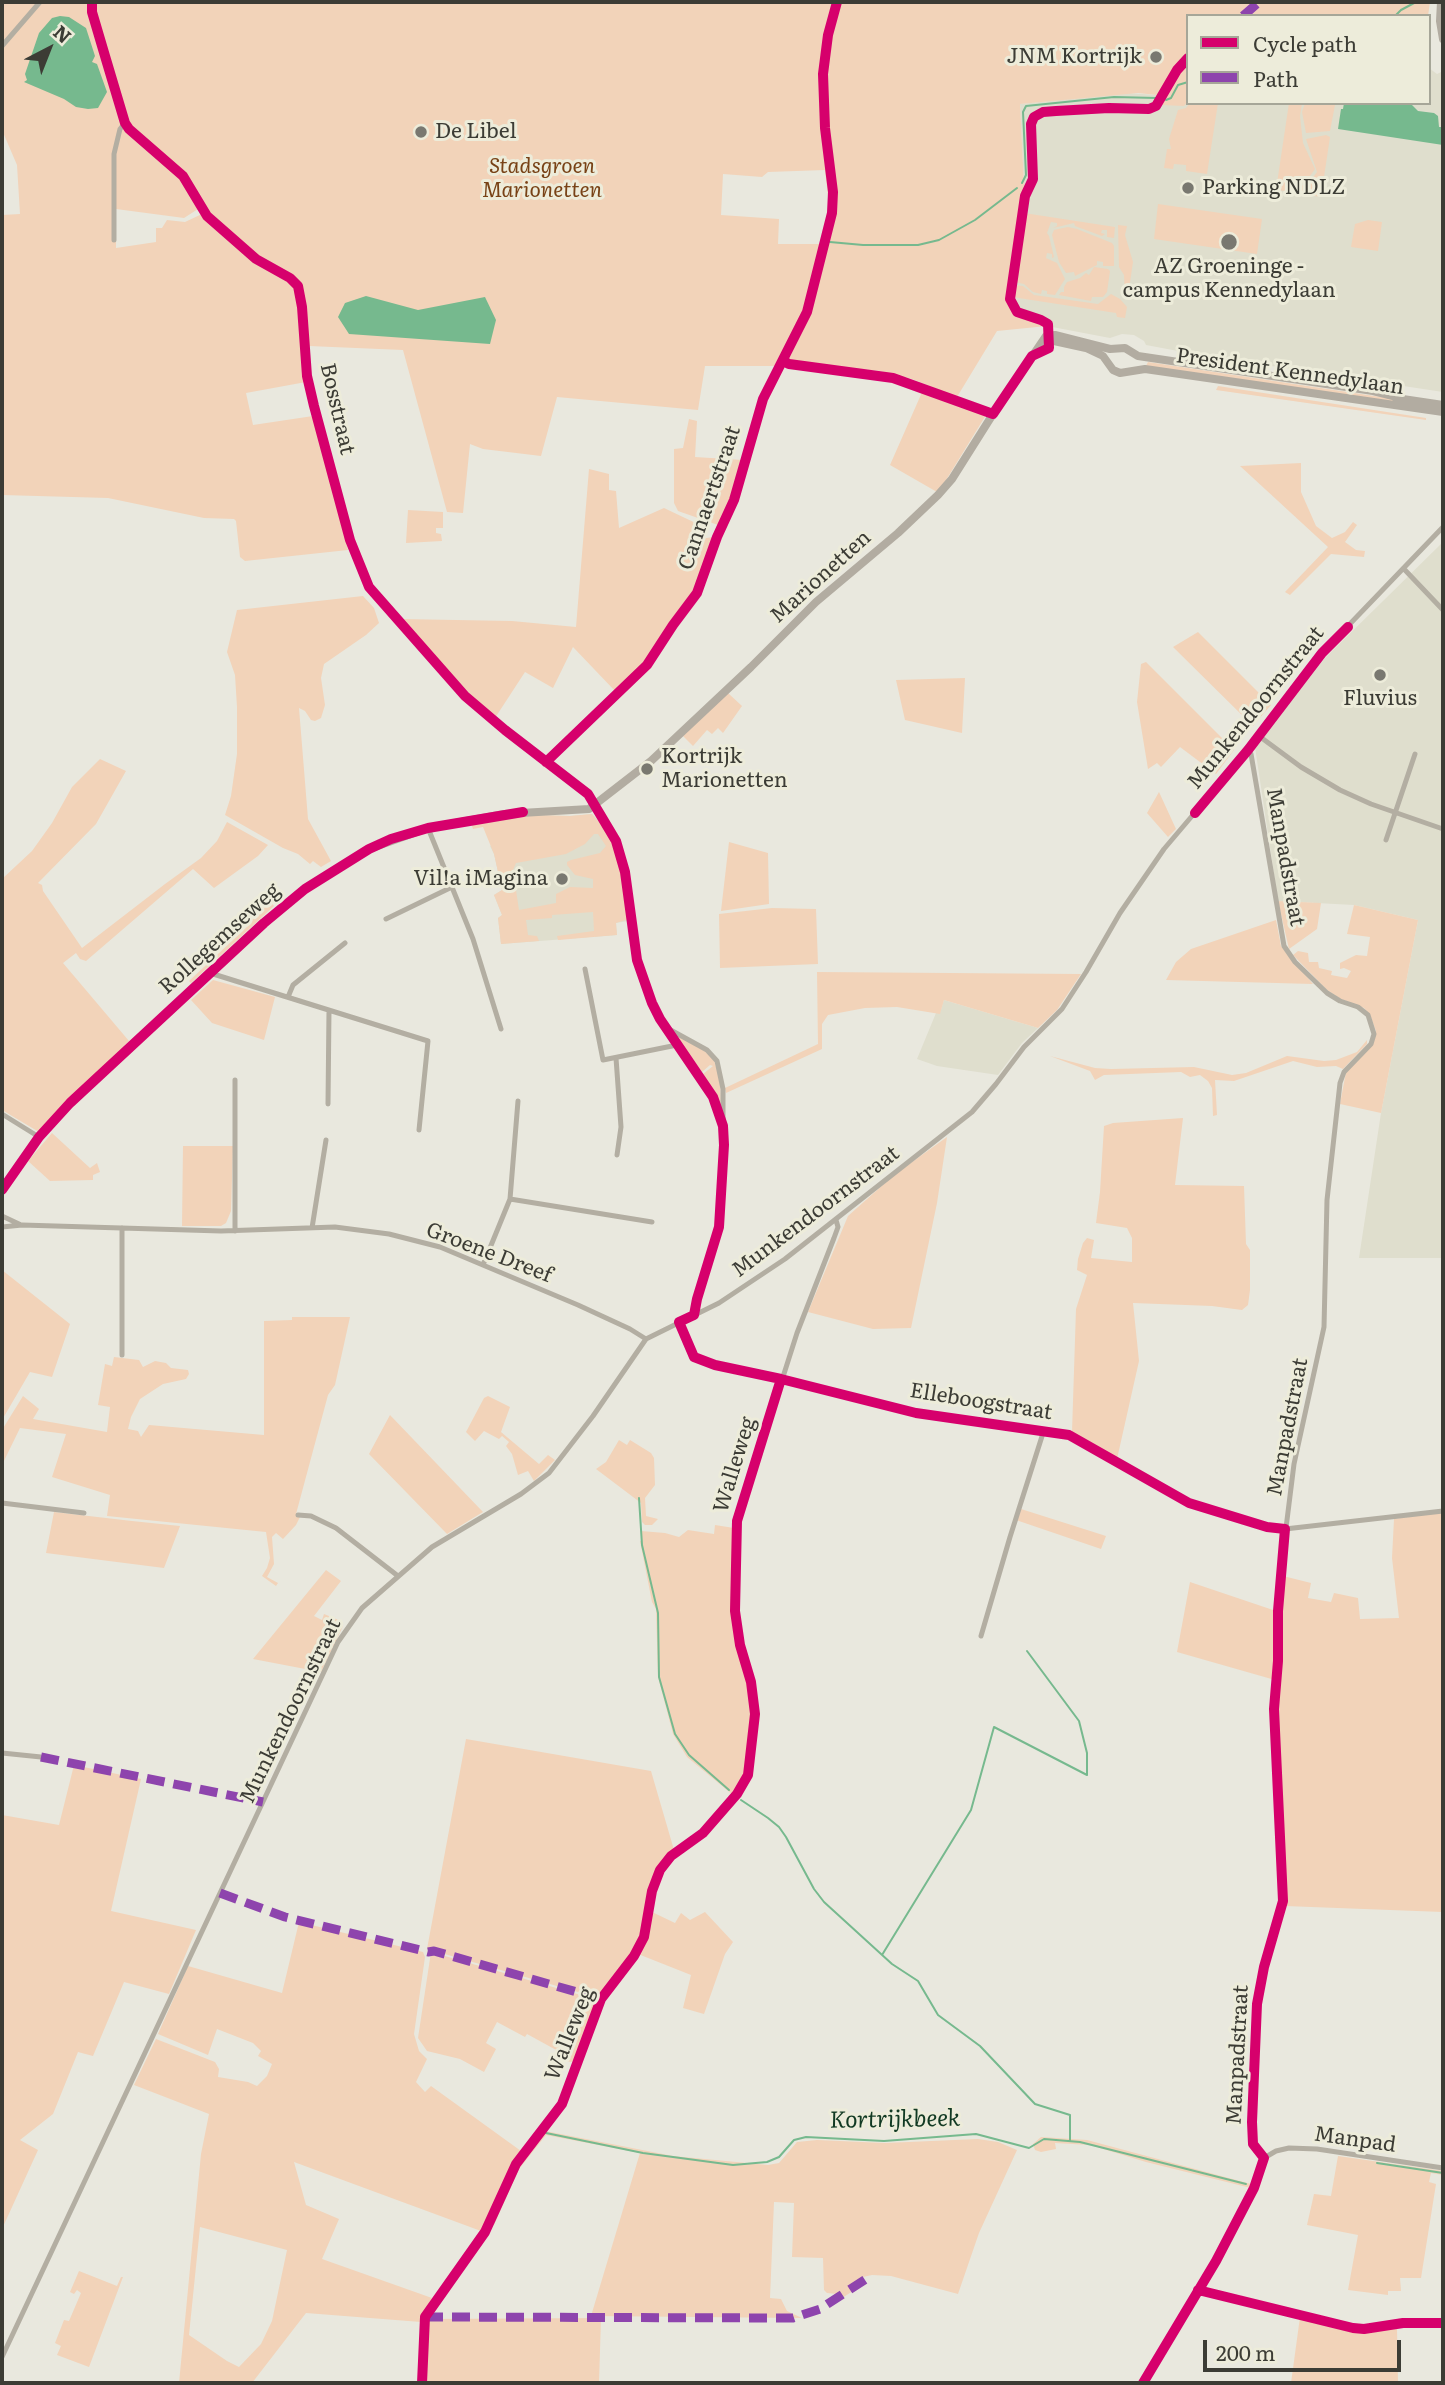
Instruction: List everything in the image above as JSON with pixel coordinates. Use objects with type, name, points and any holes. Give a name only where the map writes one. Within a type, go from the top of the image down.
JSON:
[{"type":"street","points":[[2,46],[40,2]]},
{"type":"street","name":"Bosstraat","points":[[92,2],[92,12],[125,123],[135,136],[183,176],[207,216],[256,259],[290,278],[298,286],[307,376],[314,406],[350,540],[369,587],[465,696],[588,794],[596,805],[622,857],[637,960],[652,1003],[664,1026],[713,1097],[723,1126]]},
{"type":"street","name":"Cannaertstraat","points":[[546,762],[647,665],[697,593],[734,500],[763,399],[807,313],[832,213],[833,192],[825,128],[823,74],[836,2]]},
{"type":"street","points":[[1441,2],[1443,39]]},
{"type":"street","points":[[114,240],[114,154],[120,129],[125,123]]},
{"type":"street","name":"President Kennedylaan","points":[[1037,348],[1044,338],[1052,334],[1118,349],[1125,348],[1139,359],[1443,405]]},
{"type":"street","name":"President Kennedylaan","points":[[1037,348],[1054,341],[1082,347],[1100,354],[1118,373],[1154,370],[1443,412]]},
{"type":"street","name":"Marionetten","points":[[596,805],[651,761],[816,602],[898,533],[938,495],[952,479],[1037,348]]},
{"type":"street","points":[[1110,363],[1112,354],[1118,349]]},
{"type":"street","points":[[1131,370],[1135,364],[1134,355]]},
{"type":"street","points":[[783,361],[893,378],[993,414]]},
{"type":"street","name":"Munkendoornstraat","points":[[2,2357],[338,1642],[362,1608],[432,1547],[521,1494],[549,1473],[646,1339],[739,1290],[836,1220],[893,1172],[962,1121],[982,1102],[1024,1047],[1062,1009],[1120,913],[1164,849],[1248,751],[1322,653],[1443,527]]},
{"type":"street","points":[[1404,569],[1443,610]]},
{"type":"street","points":[[1259,736],[1325,782],[1395,813],[1443,829]]},
{"type":"street","name":"Manpadstraat","points":[[1248,751],[1251,754],[1284,946],[1295,962],[1327,993],[1358,1007],[1368,1015],[1374,1034],[1367,1048],[1343,1072],[1340,1083],[1327,1200],[1324,1327],[1294,1464],[1285,1528],[1274,1709],[1283,1901],[1264,1967],[1257,2004],[1252,2122],[1253,2144],[1264,2158]]},
{"type":"street","points":[[1386,840],[1415,754]]},
{"type":"street","name":"Rollegemseweg","points":[[2,1190],[40,1137],[70,1103],[264,923],[305,889],[369,849],[428,828],[523,812],[577,811],[596,805]]},
{"type":"street","points":[[428,828],[473,939],[500,1029]]},
{"type":"street","points":[[386,919],[452,887]]},
{"type":"street","points":[[288,998],[293,985],[345,943]]},
{"type":"street","points":[[585,969],[603,1060],[677,1045]]},
{"type":"street","points":[[210,973],[428,1041],[419,1130]]},
{"type":"street","points":[[328,1104],[329,1010]]},
{"type":"street","points":[[664,1026],[706,1050],[717,1061],[723,1089],[723,1180],[719,1227],[694,1315]]},
{"type":"street","points":[[616,1058],[621,1127],[617,1155]]},
{"type":"street","points":[[235,1080],[235,1231]]},
{"type":"street","points":[[483,1265],[510,1199],[518,1101]]},
{"type":"street","points":[[2,1114],[40,1137]]},
{"type":"street","points":[[312,1228],[326,1140]]},
{"type":"street","points":[[510,1199],[652,1222]]},
{"type":"street","name":"Groene Dreef","points":[[2,1216],[22,1225]]},
{"type":"street","name":"Walleweg","points":[[422,2383],[425,2317],[485,2232],[516,2164],[562,2104],[601,1999],[634,1956],[644,1937],[652,1891],[660,1870],[671,1856],[704,1833],[737,1794],[748,1775],[755,1714],[751,1682],[740,1645],[735,1611],[737,1521],[781,1379],[838,1227],[836,1220]]},
{"type":"street","name":"Groene Dreef","points":[[2,1227],[22,1225],[235,1231],[352,1228],[390,1234],[440,1247],[588,1310],[646,1339]]},
{"type":"street","points":[[122,1228],[122,1355]]},
{"type":"street","name":"Elleboogstraat","points":[[679,1322],[694,1357],[715,1365],[916,1413],[1069,1435],[1189,1503],[1267,1527],[1285,1528],[1443,1511]]},
{"type":"street","name":"Elleboogstraat","points":[[981,1636],[1044,1430]]},
{"type":"street","points":[[2,1503],[84,1513]]},
{"type":"street","points":[[298,1515],[311,1516],[336,1528],[398,1576]]},
{"type":"street","points":[[2,1753],[41,1757]]},
{"type":"street","name":"Manpad","points":[[1264,2158],[1289,2148],[1317,2149],[1443,2168]]},
{"type":"street","points":[[1143,2383],[1254,2188],[1264,2158]]},
{"type":"street","points":[[1198,2290],[1353,2328],[1403,2323],[1443,2323]]},
{"type":"shaded area","points":[[69,17],[86,28],[95,56],[92,62],[97,64],[107,92],[98,108],[76,107],[24,82],[27,80],[25,74],[39,33],[52,18]]},
{"type":"shaded area","name":"AZ Groeninge - campus Kennedylaan","points":[[1431,70],[1437,74],[1443,71],[1443,392],[1205,356],[1146,345],[1134,335],[1122,334],[1110,338],[1047,326],[1016,313],[1010,307],[1007,300],[1024,184],[1020,104],[1128,93],[1157,95],[1186,84],[1186,105],[1431,105]]},
{"type":"shaded area","points":[[1344,105],[1412,105],[1418,111],[1438,116],[1439,127],[1443,127],[1443,145],[1338,129]]},
{"type":"shaded area","points":[[366,296],[418,310],[485,297],[496,320],[490,344],[349,334],[338,317],[345,303]]},
{"type":"shaded area","points":[[1443,542],[1443,1258],[1359,1258],[1381,1113],[1418,920],[1354,905],[1278,901],[1255,747],[1324,659]]},
{"type":"shaded area","name":"Vil!a iMagina","points":[[592,814],[600,822],[628,921],[616,923],[617,935],[501,944],[498,918],[502,915],[494,895],[502,890],[490,846],[536,815]]},
{"type":"shaded area","points":[[944,1000],[1038,1028],[1022,1043],[998,1075],[937,1066],[917,1059]]},
{"type":"green space","name":"Stadsgroen Marionetten","points":[[2,2],[1430,2],[1428,14],[1186,14],[1184,106],[1161,105],[1162,100],[1157,95],[1138,93],[1020,104],[1024,185],[1007,300],[1016,313],[1047,326],[997,331],[957,397],[912,379],[880,371],[794,363],[773,366],[705,366],[698,410],[557,397],[541,456],[483,449],[470,444],[463,513],[447,512],[403,350],[309,346],[303,350],[306,382],[246,393],[253,425],[313,416],[348,550],[245,561],[240,557],[234,519],[204,518],[108,498],[2,495],[2,215],[20,214],[17,165],[2,130]],"holes":[[[825,170],[829,205],[821,244],[778,244],[779,219],[721,215],[723,174],[762,177],[768,172]],[[116,209],[184,218],[198,209],[202,214],[185,222],[167,220],[162,228],[156,228],[156,242],[116,248]]]},
{"type":"green space","points":[[1188,105],[1218,105],[1207,174],[1186,171],[1186,165],[1174,164],[1173,169],[1164,168],[1167,149],[1171,149],[1169,139],[1178,110]]},
{"type":"green space","points":[[1289,105],[1302,105],[1303,143],[1315,169],[1305,183],[1290,183],[1286,191],[1276,190]]},
{"type":"green space","points":[[1304,105],[1335,105],[1330,131],[1306,133],[1302,112]]},
{"type":"green space","points":[[1326,135],[1330,137],[1321,197],[1289,192],[1292,186],[1307,185],[1317,172],[1306,139]]},
{"type":"green space","points":[[1158,204],[1262,219],[1257,254],[1154,239]]},
{"type":"green space","points":[[1024,213],[1115,227],[1114,238],[1107,237],[1107,230],[1102,230],[1101,233],[1105,234],[1102,236],[1075,226],[1074,223],[1053,228],[1057,223],[1051,222],[1047,233],[1054,257],[1047,253],[1046,258],[1057,263],[1065,279],[1055,295],[1042,290],[1041,294],[1033,292],[1024,284],[1014,282]]},
{"type":"green space","points":[[1368,220],[1382,222],[1378,251],[1351,247],[1355,224]]},
{"type":"green space","points":[[1118,225],[1127,226],[1125,235],[1133,262],[1128,296],[1125,296],[1124,275],[1119,267]]},
{"type":"green space","points":[[1068,227],[1112,243],[1114,266],[1103,266],[1103,262],[1097,261],[1097,265],[1075,276],[1074,272],[1066,273],[1059,262],[1052,235],[1054,230]]},
{"type":"green space","points":[[1094,267],[1110,271],[1107,292],[1103,297],[1092,297],[1091,301],[1059,295],[1064,292],[1067,282],[1086,273],[1089,275]]},
{"type":"green space","points":[[1014,285],[1023,286],[1034,295],[1098,304],[1111,294],[1127,307],[1125,318],[1117,317],[1116,313],[1012,297]]},
{"type":"green space","points":[[1148,362],[1401,400],[1443,411],[1146,366]]},
{"type":"green space","points":[[1218,386],[1426,418],[1426,420],[1216,390]]},
{"type":"green space","points":[[923,390],[986,415],[937,492],[890,465]]},
{"type":"green space","points":[[689,419],[697,421],[695,457],[743,460],[735,490],[718,525],[678,511],[674,503],[674,449],[683,448]]},
{"type":"green space","points":[[1301,463],[1301,492],[1316,526],[1332,538],[1345,532],[1353,522],[1357,525],[1345,542],[1356,550],[1365,551],[1364,557],[1331,554],[1290,595],[1285,592],[1328,547],[1240,466]]},
{"type":"green space","points":[[589,469],[609,474],[609,490],[616,491],[619,528],[664,508],[704,527],[706,538],[714,537],[704,572],[691,597],[642,665],[615,691],[573,647],[553,688],[525,672],[495,718],[400,619],[512,621],[576,627]]},
{"type":"green space","points":[[408,510],[443,512],[443,528],[436,528],[442,541],[406,543]]},
{"type":"green space","points":[[363,596],[374,608],[379,623],[324,664],[321,678],[325,705],[321,718],[311,720],[305,711],[299,708],[308,819],[331,861],[321,867],[313,861],[310,864],[298,854],[225,815],[231,796],[237,754],[235,675],[227,652],[237,610]]},
{"type":"green space","points":[[1198,632],[1271,705],[1253,726],[1173,647]]},
{"type":"green space","points":[[1146,662],[1234,750],[1216,774],[1180,747],[1161,767],[1157,763],[1148,769],[1137,702],[1141,664]]},
{"type":"green space","points":[[965,678],[962,733],[905,720],[896,680]]},
{"type":"green space","points":[[728,693],[742,706],[723,733],[718,728],[712,734],[707,730],[693,746],[683,736]]},
{"type":"green space","points":[[100,759],[126,771],[96,824],[38,883],[42,885],[43,891],[82,948],[201,858],[217,841],[227,822],[268,845],[258,856],[214,888],[193,869],[86,961],[80,959],[76,953],[63,963],[129,1041],[39,1132],[2,1110],[2,879],[32,851],[52,823],[72,787]]},
{"type":"green space","points":[[1159,792],[1176,829],[1168,837],[1147,813]]},
{"type":"green space","name":"Vil!a iMagina","points":[[592,814],[614,840],[621,860],[629,919],[616,923],[617,935],[558,940],[557,936],[594,931],[593,912],[526,920],[528,935],[537,936],[539,941],[501,944],[498,918],[502,915],[494,895],[502,890],[494,854],[483,827],[473,829],[471,823],[486,819],[536,815]],"holes":[[[594,834],[598,834],[606,846],[600,853],[567,862],[575,875],[593,879],[593,888],[570,887],[556,894],[556,903],[519,910],[513,870],[516,863],[566,854],[585,844]]]},
{"type":"green space","points":[[729,842],[768,853],[769,904],[721,911]]},
{"type":"green space","points":[[269,900],[274,906],[191,983],[189,981],[248,926],[244,920]]},
{"type":"green space","points":[[1278,901],[1321,903],[1317,929],[1289,949]]},
{"type":"green space","points":[[1354,905],[1418,920],[1381,1113],[1340,1104],[1346,1072],[1363,1055],[1376,1031],[1370,1015],[1364,1008],[1327,990],[1293,955],[1298,951],[1308,953],[1309,962],[1318,962],[1319,968],[1332,971],[1331,975],[1347,978],[1351,971],[1340,969],[1340,963],[1356,955],[1367,956],[1370,937],[1347,934]]},
{"type":"green space","points":[[772,908],[816,909],[818,964],[720,968],[719,914]]},
{"type":"green space","points":[[1276,920],[1281,946],[1313,984],[1166,980],[1176,962],[1191,949]]},
{"type":"green space","points":[[817,972],[1081,974],[1057,1010],[1038,1028],[944,1000],[940,1014],[897,1007],[865,1008],[828,1015],[822,1024],[822,1049],[726,1093],[725,1088],[818,1044]]},
{"type":"green space","points":[[213,980],[275,997],[264,1040],[212,1023],[191,1000]]},
{"type":"green space","points":[[675,1034],[706,1052],[714,1060],[720,1081],[721,1109],[703,1074],[713,1066],[710,1065],[702,1072]]},
{"type":"green space","points":[[1367,1040],[1367,1044],[1343,1069],[1336,1066],[1317,1067],[1293,1061],[1234,1081],[1215,1080],[1217,1115],[1213,1116],[1212,1088],[1200,1075],[1190,1077],[1181,1072],[1104,1075],[1095,1080],[1090,1071],[1050,1056],[1095,1068],[1194,1067],[1232,1075],[1246,1073],[1287,1056],[1336,1060],[1357,1052]]},
{"type":"green space","points":[[1183,1118],[1175,1185],[1244,1186],[1246,1244],[1250,1250],[1248,1305],[1242,1310],[1133,1303],[1139,1361],[1117,1459],[1074,1436],[1072,1432],[1076,1309],[1087,1275],[1077,1270],[1078,1259],[1087,1238],[1094,1240],[1091,1258],[1132,1262],[1132,1238],[1127,1228],[1096,1223],[1104,1126]]},
{"type":"green space","points":[[52,1133],[90,1168],[97,1163],[100,1172],[93,1175],[93,1180],[50,1181],[28,1161]]},
{"type":"green space","points":[[947,1137],[937,1203],[911,1328],[873,1329],[808,1312],[848,1216],[894,1175]]},
{"type":"green space","points":[[183,1146],[233,1146],[231,1211],[226,1223],[221,1226],[182,1226]]},
{"type":"green space","points":[[2,1270],[70,1324],[52,1377],[30,1372],[2,1420]]},
{"type":"green space","points":[[292,1317],[350,1317],[335,1385],[328,1395],[296,1514],[300,1517],[283,1539],[276,1533],[272,1537],[274,1564],[267,1577],[278,1583],[276,1586],[262,1576],[270,1558],[266,1532],[107,1516],[110,1495],[52,1477],[66,1434],[20,1428],[2,1465],[2,1430],[23,1396],[39,1409],[33,1419],[107,1432],[110,1407],[98,1405],[105,1364],[112,1366],[114,1357],[139,1360],[143,1367],[155,1361],[166,1363],[171,1368],[188,1370],[186,1379],[163,1384],[140,1399],[128,1429],[138,1431],[141,1437],[149,1425],[264,1435],[264,1321],[292,1320]]},
{"type":"green space","points":[[488,1396],[510,1407],[501,1432],[539,1464],[548,1455],[555,1460],[534,1481],[528,1471],[518,1475],[512,1454],[506,1446],[509,1442],[502,1436],[499,1439],[484,1431],[475,1441],[466,1432],[484,1398]]},
{"type":"green space","points":[[390,1415],[483,1512],[447,1534],[369,1454]]},
{"type":"green space","points":[[619,1440],[627,1445],[630,1440],[651,1453],[654,1458],[655,1485],[645,1498],[646,1516],[658,1519],[652,1525],[642,1522],[641,1503],[596,1469],[606,1462]]},
{"type":"green space","points":[[1021,1509],[1106,1536],[1101,1549],[1016,1520]]},
{"type":"green space","points":[[54,1512],[180,1526],[164,1568],[46,1553]]},
{"type":"green space","points":[[1443,1512],[1443,1912],[1285,1906],[1277,1717],[1283,1576],[1311,1583],[1308,1598],[1331,1602],[1334,1593],[1358,1598],[1360,1619],[1399,1618],[1392,1558],[1394,1519]]},
{"type":"green space","points":[[715,1525],[734,1528],[734,1622],[749,1687],[752,1720],[746,1771],[733,1795],[687,1757],[673,1734],[658,1677],[656,1609],[652,1602],[640,1541],[641,1531],[679,1537],[688,1530],[714,1534]]},
{"type":"green space","points":[[326,1570],[341,1581],[314,1616],[322,1620],[324,1614],[341,1621],[343,1626],[321,1672],[253,1659]]},
{"type":"green space","points":[[1190,1582],[1276,1611],[1275,1680],[1177,1652]]},
{"type":"green space","points":[[466,1739],[651,1771],[674,1850],[661,1862],[650,1884],[639,1944],[599,1998],[427,1949]]},
{"type":"green space","points":[[74,1765],[141,1779],[111,1911],[196,1930],[169,1994],[124,1982],[93,2056],[78,2052],[53,2114],[20,2140],[38,2150],[2,2229],[2,1815],[59,1825]]},
{"type":"green space","points":[[652,1912],[675,1923],[681,1913],[690,1920],[705,1912],[733,1942],[725,1954],[704,2014],[683,2008],[691,1975],[638,1954],[646,1940]]},
{"type":"green space","points":[[299,1922],[423,1952],[425,1957],[414,2034],[419,2051],[427,2059],[416,2082],[425,2092],[431,2086],[521,2151],[481,2231],[294,2162],[306,2205],[339,2219],[322,2259],[432,2298],[421,2322],[306,2313],[252,2383],[179,2383],[201,2154],[209,2114],[134,2085],[156,2039],[215,2062],[219,2069],[218,2077],[257,2086],[267,2076],[272,2064],[258,2056],[261,2051],[253,2043],[217,2029],[208,2055],[158,2034],[188,1966],[282,1993]],"holes":[[[200,2227],[287,2250],[272,2321],[261,2344],[239,2367],[189,2335]]]},
{"type":"green space","points":[[431,1952],[598,2000],[577,2059],[566,2061],[556,2056],[558,2051],[497,2022],[486,2043],[496,2049],[484,2072],[460,2059],[427,2051],[418,2038]]},
{"type":"green space","points":[[545,2131],[673,2156],[768,2165],[779,2163],[797,2142],[817,2140],[885,2143],[978,2139],[998,2142],[1017,2150],[979,2233],[958,2294],[891,2276],[872,2275],[863,2277],[864,2284],[842,2298],[837,2294],[827,2293],[824,2290],[823,2258],[792,2257],[794,2203],[774,2202],[770,2298],[781,2299],[787,2311],[802,2318],[591,2316],[640,2153],[546,2135],[519,2169],[494,2225],[491,2225],[516,2168]]},
{"type":"green space","points":[[1041,2137],[1087,2140],[1251,2184],[1258,2164],[1261,2165],[1251,2188],[1090,2145],[1055,2143],[1056,2149],[1041,2152],[1035,2150],[1033,2144]]},
{"type":"green space","points":[[1338,2156],[1443,2171],[1443,2175],[1431,2173],[1429,2182],[1436,2184],[1421,2278],[1400,2278],[1401,2291],[1388,2291],[1388,2295],[1348,2290],[1358,2235],[1307,2225],[1314,2194],[1331,2196]]},
{"type":"green space","points":[[79,2271],[117,2286],[123,2277],[89,2367],[57,2355],[61,2346],[55,2343],[64,2320],[69,2321],[81,2293],[77,2290],[74,2294],[70,2292]]},
{"type":"green space","points":[[1300,2317],[1364,2332],[1397,2328],[1398,2383],[1291,2383]]},
{"type":"green space","points":[[601,2318],[599,2383],[425,2383],[428,2319]]},
{"type":"waterway","points":[[1397,14],[1416,2]]},
{"type":"waterway","points":[[1166,100],[1171,98],[1178,85],[1186,83]]},
{"type":"waterway","points":[[1022,183],[1026,175],[1023,112],[1026,106],[1114,97],[1157,98]]},
{"type":"waterway","points":[[830,242],[918,245],[939,240],[975,220],[1017,188]]},
{"type":"waterway","points":[[639,1498],[642,1545],[658,1613],[659,1677],[675,1734],[689,1755],[729,1790]]},
{"type":"waterway","points":[[882,1955],[971,1810],[994,1727],[1087,1775],[1087,1753],[1079,1721],[1027,1651]]},
{"type":"waterway","points":[[741,1800],[779,1827],[824,1902],[892,1964],[918,1981],[938,2015],[980,2046],[1035,2104],[1070,2115],[1070,2140]]},
{"type":"waterway","name":"Kortrijkbeek","points":[[546,2133],[643,2153],[733,2165],[767,2162],[779,2157],[794,2140],[806,2137],[884,2141],[976,2134],[1029,2148],[1044,2139],[1080,2142],[1246,2184]]},
{"type":"waterway","name":"Kortrijkbeek","points":[[1377,2163],[1443,2173]]},
{"type":"marked path","points":[[1245,14],[1259,2]]},
{"type":"marked path","points":[[41,1757],[263,1802]]},
{"type":"marked path","points":[[220,1893],[285,1917],[428,1952],[434,1951],[601,1999]]},
{"type":"marked path","points":[[425,2317],[793,2318],[820,2309],[866,2279]]},
{"type":"cycle path","points":[[92,2],[92,12],[129,129],[183,176],[207,216],[256,259],[290,278],[298,286],[307,376],[314,406],[350,540],[369,587],[465,696],[588,794],[616,841],[625,872],[637,960],[652,1003],[713,1097],[723,1126],[719,1227],[694,1315],[679,1322],[694,1357],[715,1365],[916,1413],[1069,1435],[1189,1503],[1267,1527],[1285,1529],[1274,1709],[1283,1901],[1264,1967],[1257,2004],[1252,2122],[1253,2144],[1264,2158],[1254,2188],[1216,2261],[1143,2383]]},
{"type":"cycle path","points":[[546,762],[647,665],[697,593],[717,537],[734,500],[763,399],[807,312],[832,213],[833,192],[825,128],[823,74],[828,35],[837,2]]},
{"type":"cycle path","points":[[783,361],[893,378],[993,414],[1032,356],[1049,348],[1048,324],[1017,312],[1010,299],[1025,196],[1033,179],[1031,124],[1034,117],[1043,112],[1056,111],[1149,109],[1156,106],[1177,70],[1186,60]]},
{"type":"cycle path","points":[[1195,813],[1248,750],[1322,653],[1348,627]]},
{"type":"cycle path","points":[[2,1190],[39,1137],[70,1103],[264,923],[305,889],[369,849],[391,839],[428,828],[523,812]]},
{"type":"cycle path","points":[[422,2383],[425,2317],[485,2232],[516,2164],[562,2104],[601,1999],[634,1956],[644,1937],[652,1891],[660,1870],[671,1856],[703,1833],[737,1794],[748,1775],[755,1714],[751,1682],[740,1645],[735,1611],[737,1521],[781,1379]]},
{"type":"cycle path","points":[[1198,2290],[1353,2328],[1403,2323],[1443,2323]]},
{"type":"place","name":"JNM Kortrijk","points":[[1156,57]]},
{"type":"place","name":"De Libel","points":[[421,132]]},
{"type":"place","name":"Parking NDLZ","points":[[1188,188]]},
{"type":"place","name":"AZ Groeninge - campus Kennedylaan","points":[[1229,242]]},
{"type":"place","name":"Fluvius","points":[[1380,675]]},
{"type":"place","name":"Kortrijk Marionetten","points":[[647,769]]},
{"type":"place","name":"Vil!a iMagina","points":[[562,879]]}]
